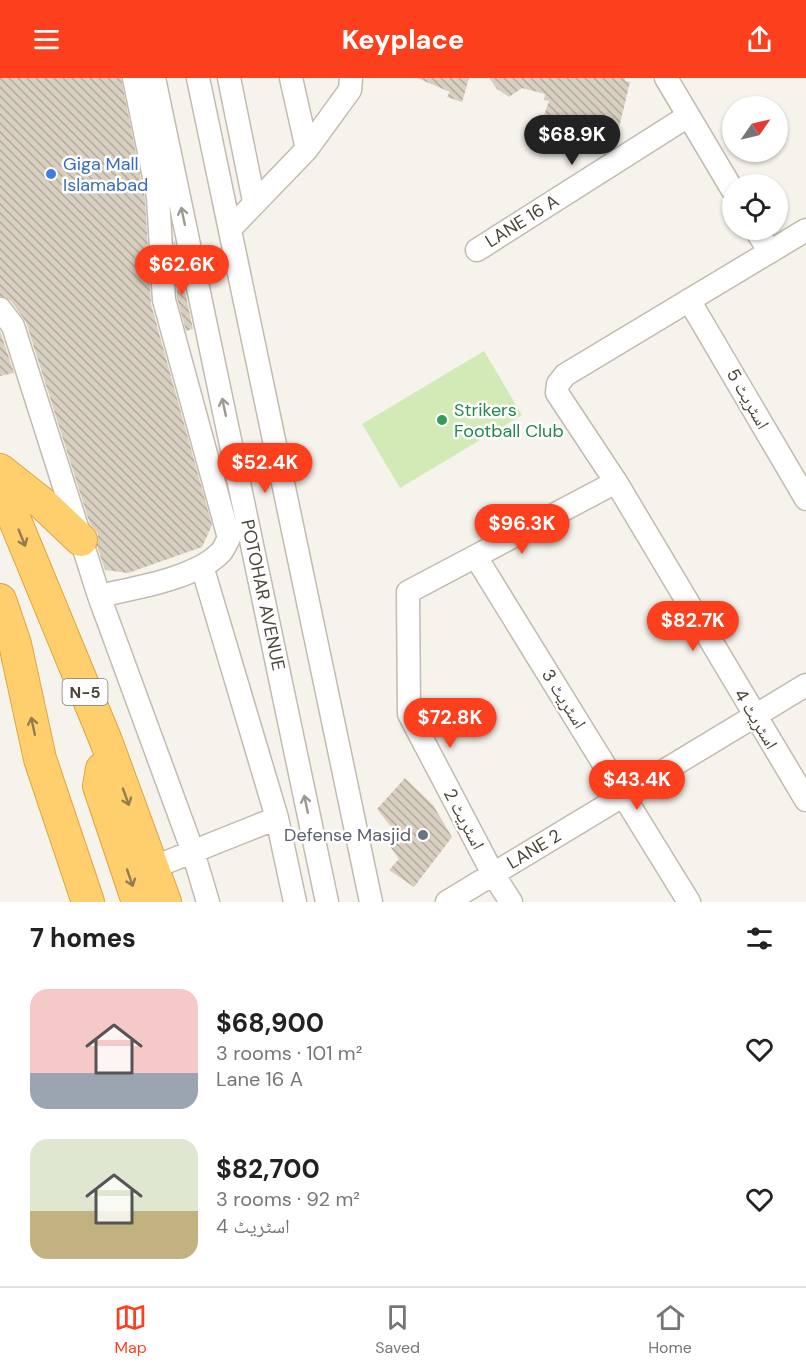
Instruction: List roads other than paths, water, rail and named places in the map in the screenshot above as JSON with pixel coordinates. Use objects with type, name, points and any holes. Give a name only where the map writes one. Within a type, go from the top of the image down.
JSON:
[{"type":"highway","points":[[0,470],[50,510],[81,540]]},
{"type":"highway","name":"N-5","points":[[0,483],[106,741],[165,902]]},
{"type":"highway","points":[[0,600],[15,644],[40,759],[88,902]]},
{"type":"highway","points":[[106,741],[99,786],[138,902]]},
{"type":"highway","points":[[40,759],[75,803],[109,902]]},
{"type":"street","points":[[99,596],[145,585],[202,566],[221,553],[229,538],[164,300],[158,196],[134,78]]},
{"type":"street","name":"POTOHAR AVENUE","points":[[153,78],[327,902]]},
{"type":"street","points":[[198,78],[371,902]]},
{"type":"street","points":[[229,78],[254,201]]},
{"type":"street","points":[[291,78],[307,149]]},
{"type":"street","points":[[230,229],[254,201],[291,168],[307,149],[350,90],[351,78]]},
{"type":"street","points":[[666,78],[723,174]]},
{"type":"street","name":"LANE 16 A","points":[[477,250],[688,116]]},
{"type":"street","points":[[689,300],[806,230]]},
{"type":"street","points":[[762,240],[770,252]]},
{"type":"street","name":"اسٹریٹ 4","points":[[689,300],[565,375],[558,384],[557,393],[616,482],[806,800]]},
{"type":"street","name":"اسٹریٹ 5","points":[[689,300],[806,499]]},
{"type":"street","points":[[0,309],[13,327],[99,596],[193,852],[208,902]]},
{"type":"street","points":[[476,557],[616,482]]},
{"type":"street","name":"اسٹریٹ 2","points":[[476,557],[408,592],[409,714],[493,874],[511,902]]},
{"type":"street","name":"اسٹریٹ 3","points":[[476,557],[689,902]]},
{"type":"street","points":[[202,566],[277,818],[295,902]]},
{"type":"street","name":"LANE 2","points":[[447,902],[806,685]]},
{"type":"street","points":[[152,868],[277,818]]},
{"type":"place","name":"Giga Mall Islamabad","points":[[51,174]]},
{"type":"place","name":"Strikers Football Club","points":[[442,420]]},
{"type":"place","name":"Defense Masjid","points":[[423,835]]}]
